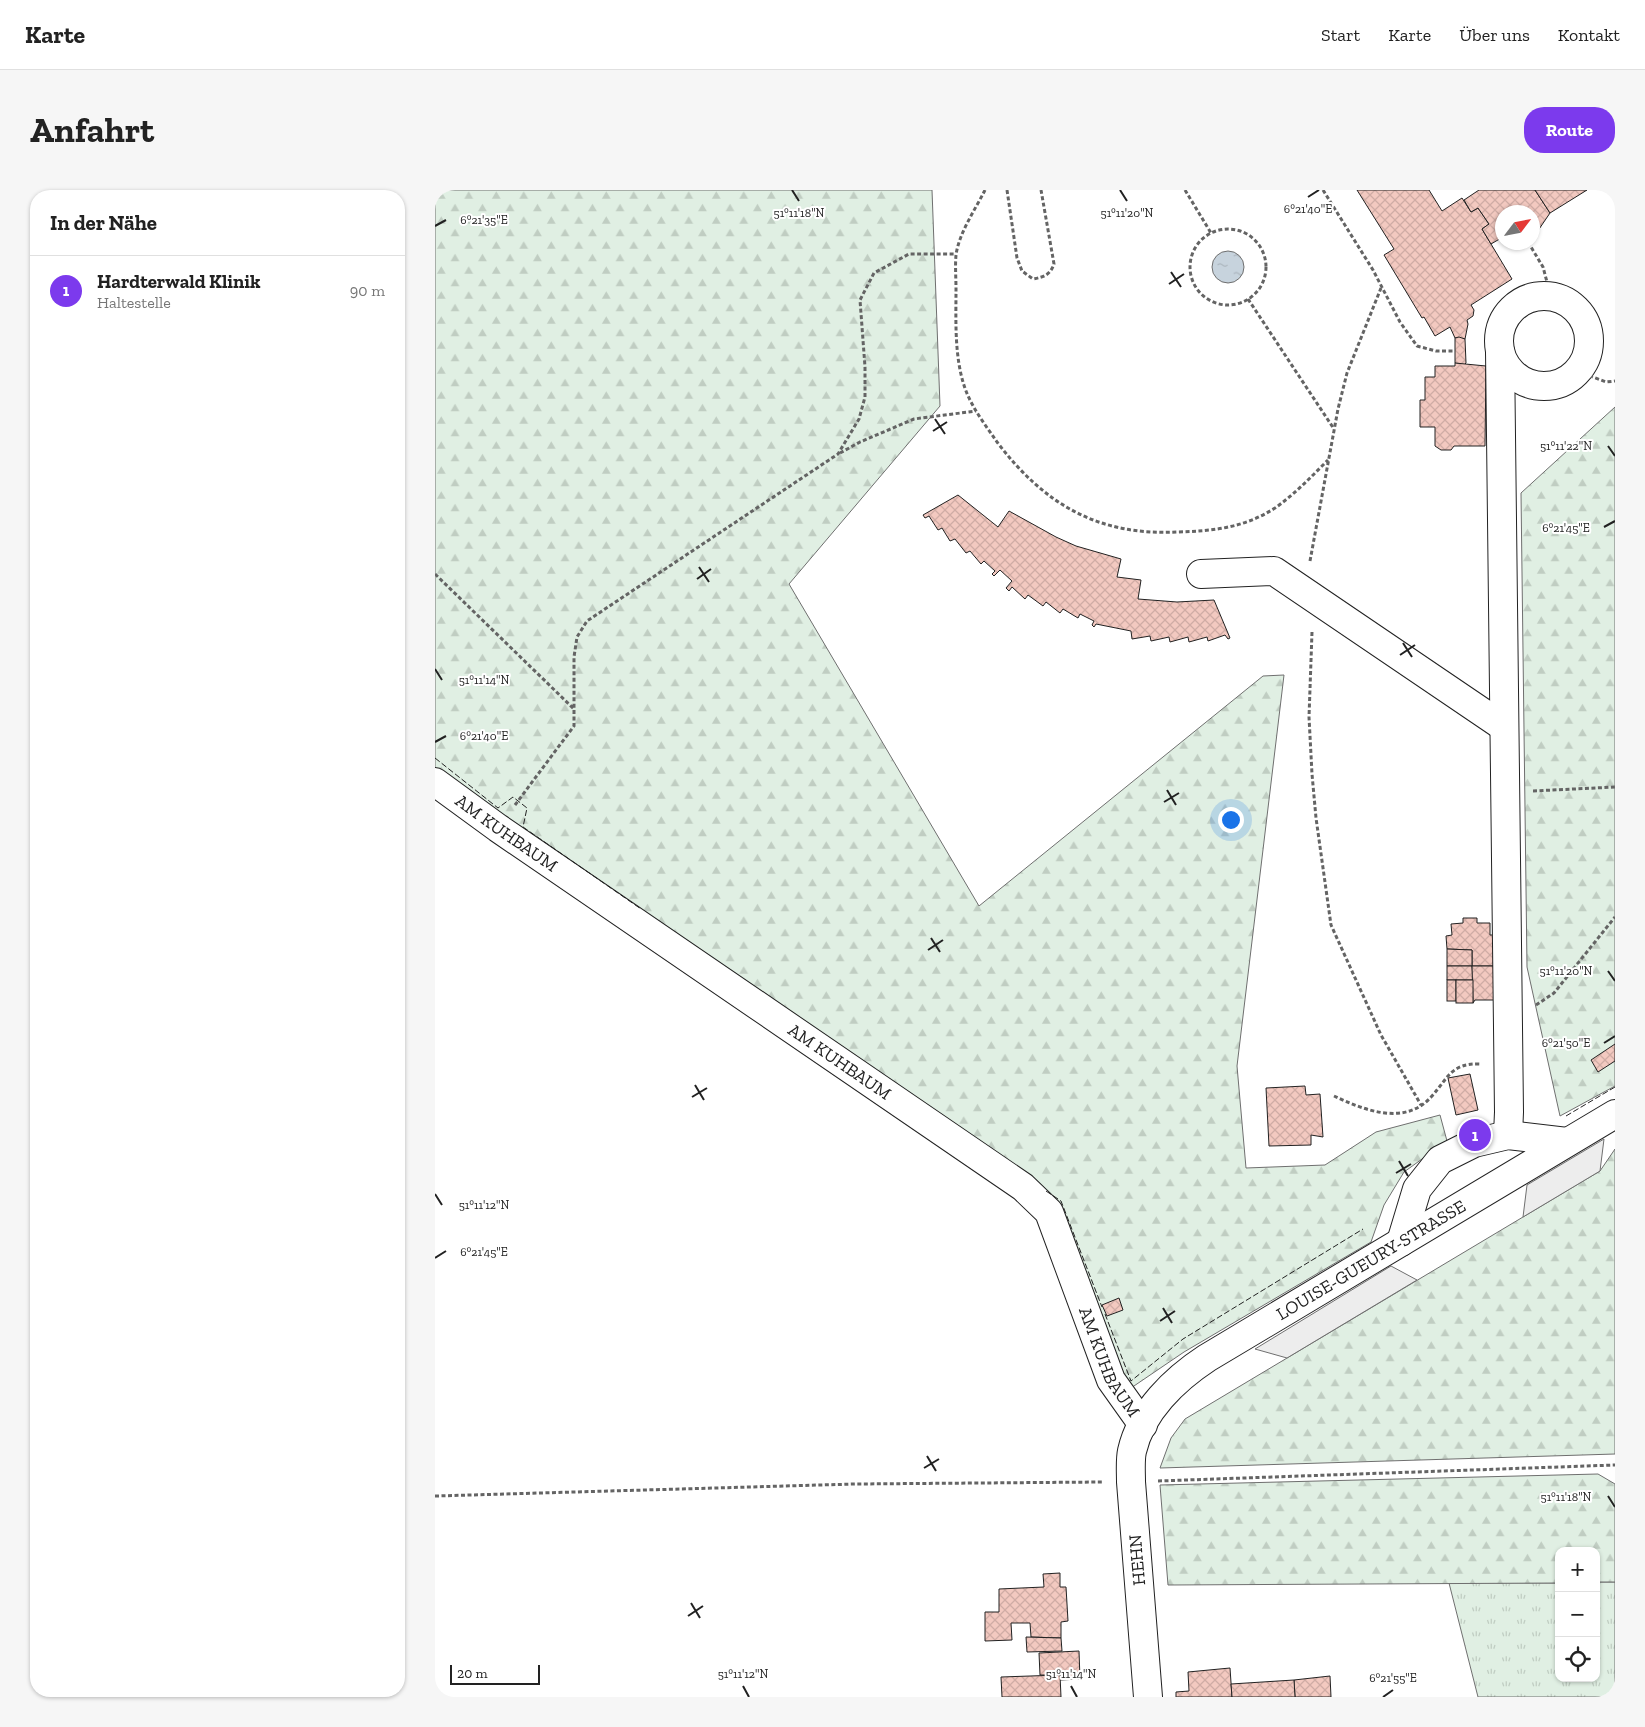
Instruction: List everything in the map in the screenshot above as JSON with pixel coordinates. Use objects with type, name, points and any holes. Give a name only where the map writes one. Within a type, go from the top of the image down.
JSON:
[{"type":"street","points":[[1500,351],[1511,371],[1519,378],[1531,384],[1543,386],[1556,384],[1567,379],[1577,371],[1585,360],[1588,347],[1588,333],[1583,320],[1575,309],[1551,296],[1536,296],[1523,301],[1511,310],[1503,322],[1499,336],[1509,1064],[1508,1135]]},
{"type":"street","points":[[1201,574],[1274,571],[1504,727]]},
{"type":"street","name":"AM KUHBAUM","points":[[435,782],[498,828],[1023,1187],[1049,1212],[1111,1380],[1143,1424]]},
{"type":"street","name":"LOUISE-GUEURY-STRASSE","points":[[1143,1424],[1171,1386],[1192,1368],[1615,1114]]},
{"type":"street","points":[[1401,1242],[1417,1189],[1440,1160],[1474,1143],[1508,1135],[1567,1142]]},
{"type":"street","name":"HEHN","points":[[1143,1424],[1132,1451],[1131,1482],[1148,1697]]},
{"type":"path","points":[[985,190],[969,220],[956,254],[957,342],[965,390],[1010,459],[1036,487],[1084,516],[1127,531],[1165,533],[1220,530],[1248,521],[1274,508],[1293,494],[1328,460]]},
{"type":"path","points":[[1007,190],[1017,258],[1023,272],[1033,279],[1044,277],[1051,272],[1054,264],[1041,190]]},
{"type":"path","points":[[1185,190],[1211,233]]},
{"type":"path","points":[[1323,190],[1373,270],[1400,322],[1417,346],[1436,351],[1455,351]]},
{"type":"path","points":[[1227,229],[1239,231],[1250,237],[1258,245],[1264,256],[1266,268],[1260,285],[1248,299],[1237,304],[1223,304],[1211,301],[1201,294],[1193,283],[1190,270],[1191,258],[1196,246],[1211,233],[1227,229]]},
{"type":"path","points":[[1533,250],[1543,267],[1551,296]]},
{"type":"path","points":[[838,454],[859,419],[865,397],[865,367],[860,300],[874,274],[909,254],[956,254]]},
{"type":"path","points":[[1381,288],[1347,372],[1328,460],[1311,595],[1312,634],[1309,717],[1316,818],[1331,925],[1381,1035],[1421,1105]]},
{"type":"path","points":[[1248,299],[1334,429]]},
{"type":"path","points":[[1577,371],[1606,382],[1615,380]]},
{"type":"path","points":[[498,828],[574,726],[574,657],[577,637],[587,622],[838,454],[860,442],[914,419],[977,411]]},
{"type":"path","points":[[435,574],[573,709]]},
{"type":"path","points":[[1526,792],[1615,787]]},
{"type":"path","points":[[1533,1007],[1554,993],[1615,916]]},
{"type":"path","points":[[1334,1096],[1368,1110],[1402,1114],[1421,1105],[1431,1097],[1446,1076],[1461,1065],[1509,1064]]},
{"type":"path","points":[[435,1496],[855,1484],[1131,1482],[1615,1464]]},
{"type":"green space","points":[[435,190],[932,190],[940,406],[789,584],[979,906],[1263,676],[1284,675],[1237,1066],[1246,1168],[1325,1165],[1376,1132],[1440,1115],[1447,1141],[1404,1172],[1384,1205],[1371,1242],[1184,1352],[1131,1388],[1112,1359],[1052,1207],[435,770]]},
{"type":"green space","points":[[1615,407],[1615,1086],[1560,1116],[1527,967],[1521,493]]},
{"type":"green space","points":[[1615,1149],[1615,1454],[1160,1468],[1171,1438],[1185,1419],[1600,1171]]},
{"type":"green space","points":[[1598,1474],[1615,1484],[1615,1582],[1600,1582],[1600,1547],[1555,1547],[1555,1583],[1168,1585],[1160,1485]]},
{"type":"green space","points":[[1600,1582],[1615,1582],[1615,1697],[1478,1697],[1449,1583],[1555,1583],[1555,1682],[1600,1682]]},
{"type":"shaded area","points":[[1604,1139],[1600,1171],[1523,1217],[1527,1185]]},
{"type":"shaded area","points":[[1391,1266],[1417,1280],[1287,1358],[1255,1349]]},
{"type":"water","points":[[1228,251],[1234,252],[1239,256],[1243,261],[1243,273],[1239,278],[1234,282],[1228,283],[1222,282],[1217,278],[1213,273],[1212,267],[1213,261],[1217,256],[1222,252]]},
{"type":"building","points":[[1357,190],[1429,190],[1442,211],[1462,198],[1471,212],[1478,208],[1489,224],[1482,229],[1512,279],[1471,305],[1474,310],[1473,316],[1467,320],[1465,339],[1455,338],[1450,327],[1435,336],[1384,255],[1394,249]]},
{"type":"building","points":[[1479,190],[1535,190],[1550,213],[1540,228],[1540,205],[1495,205],[1495,242],[1491,244],[1482,229],[1489,224],[1478,208],[1471,212],[1464,200]]},
{"type":"building","points":[[1535,190],[1587,190],[1550,213]]},
{"type":"building","points":[[1455,338],[1465,339],[1466,363],[1464,365],[1455,363]]},
{"type":"building","points":[[1455,363],[1486,366],[1485,446],[1454,446],[1451,450],[1441,450],[1435,446],[1435,427],[1420,427],[1420,400],[1425,400],[1425,377],[1435,377],[1435,366],[1455,366]]},
{"type":"building","points":[[958,495],[998,527],[1009,511],[1076,546],[1121,559],[1117,577],[1141,580],[1138,599],[1177,602],[1214,600],[1230,638],[1228,639],[1225,635],[1208,641],[1207,637],[1189,642],[1188,637],[1170,642],[1169,637],[1151,641],[1150,636],[1132,639],[1131,631],[1096,624],[1094,627],[1092,625],[1094,621],[1080,614],[1078,618],[1063,609],[1060,613],[1046,602],[1043,606],[1028,595],[1025,599],[1012,587],[1009,591],[1006,588],[1012,581],[1000,570],[994,576],[992,574],[995,571],[984,561],[981,564],[970,551],[966,553],[955,539],[950,541],[942,528],[938,530],[929,516],[925,518],[923,515]]},
{"type":"building","points":[[1463,918],[1477,918],[1477,923],[1490,923],[1490,935],[1495,935],[1496,966],[1472,966],[1472,950],[1447,949],[1446,936],[1452,935],[1451,924],[1463,923]]},
{"type":"building","points":[[1447,949],[1472,950],[1472,966],[1447,966]]},
{"type":"building","points":[[1447,966],[1472,966],[1473,980],[1447,980]]},
{"type":"building","points":[[1472,966],[1496,966],[1494,1000],[1475,1000],[1473,1003]]},
{"type":"building","points":[[1447,980],[1456,980],[1456,1001],[1447,1001]]},
{"type":"building","points":[[1456,980],[1473,980],[1473,1003],[1456,1003]]},
{"type":"building","points":[[1615,1044],[1615,1061],[1598,1072],[1591,1060]]},
{"type":"building","points":[[1470,1074],[1478,1110],[1456,1115],[1448,1078]]},
{"type":"building","points":[[1305,1086],[1306,1095],[1320,1094],[1323,1137],[1311,1135],[1311,1145],[1269,1146],[1266,1088]]},
{"type":"building","points":[[1119,1298],[1123,1310],[1107,1316],[1102,1305]]},
{"type":"building","points":[[1060,1573],[1060,1587],[1066,1587],[1068,1621],[1061,1622],[1061,1638],[1031,1637],[1030,1623],[1011,1623],[1012,1640],[985,1641],[985,1612],[999,1612],[999,1589],[1044,1587],[1043,1574]]},
{"type":"building","points":[[1026,1637],[1061,1638],[1062,1651],[1027,1652]]},
{"type":"building","points":[[1079,1651],[1080,1679],[1060,1680],[1060,1675],[1040,1675],[1039,1653]]},
{"type":"building","points":[[1230,1668],[1232,1697],[1176,1697],[1176,1692],[1189,1691],[1188,1672]]},
{"type":"building","points":[[1060,1675],[1061,1697],[1002,1697],[1001,1677]]},
{"type":"building","points":[[1330,1676],[1331,1697],[1295,1697],[1294,1680]]},
{"type":"building","points":[[1294,1680],[1295,1697],[1232,1697],[1231,1684]]},
{"type":"fence","points":[[435,758],[498,808],[513,797],[527,808],[523,827],[641,909]]},
{"type":"fence","points":[[1566,1116],[1615,1087]]},
{"type":"fence","points":[[1046,1191],[1061,1201],[1102,1307]]},
{"type":"fence","points":[[1105,1314],[1131,1381],[1183,1339],[1363,1229]]},
{"type":"place","name":"Hardterwald Klinik","points":[[1475,1135]]}]
